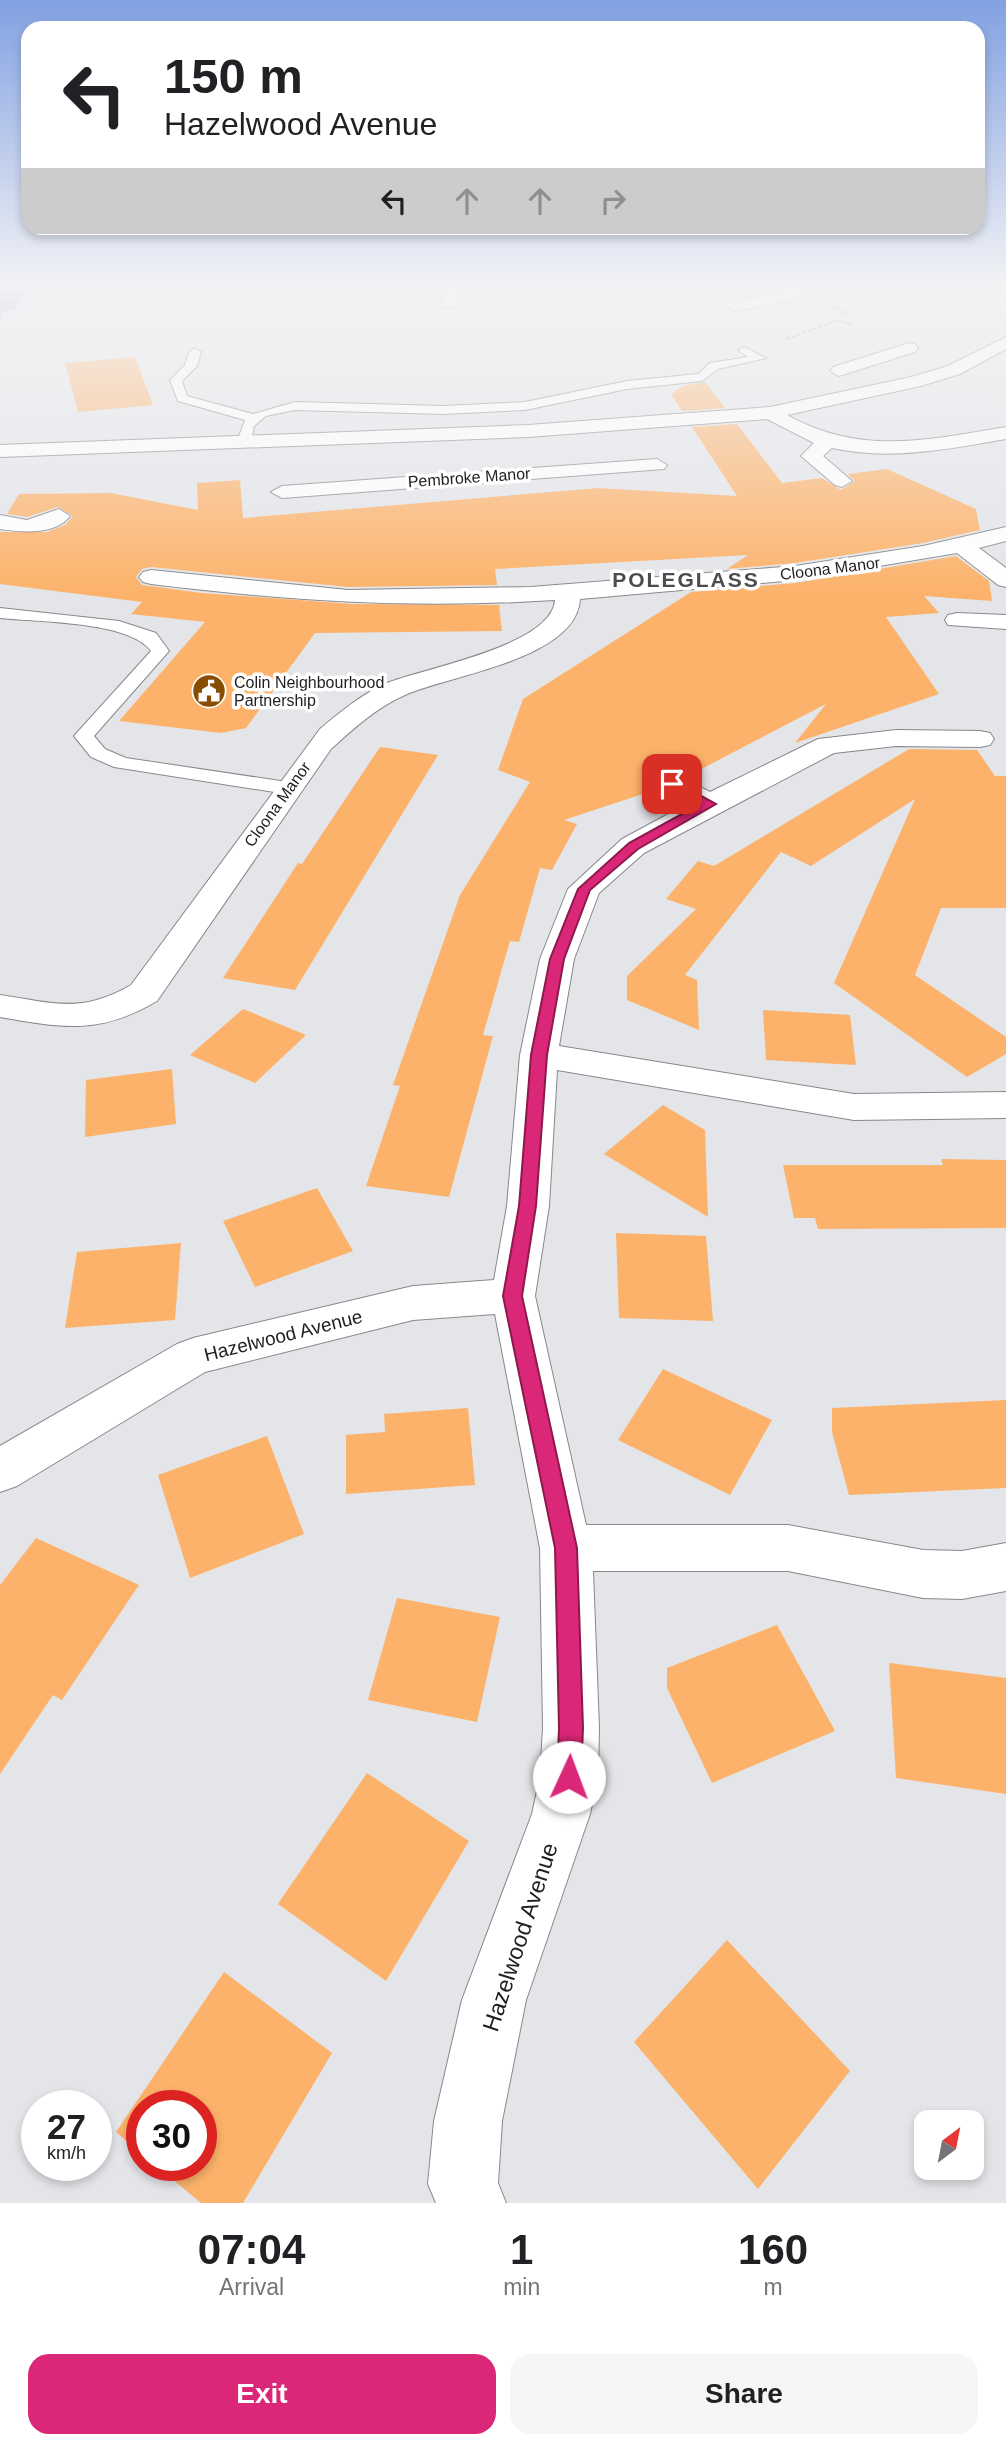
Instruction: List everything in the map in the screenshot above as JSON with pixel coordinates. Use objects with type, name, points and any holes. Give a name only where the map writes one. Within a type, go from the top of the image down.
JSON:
[{"type":"street","points":[[0,451],[528,430],[770,413],[888,389]]},
{"type":"street","points":[[770,413],[828,441],[863,446],[926,446],[1006,433]]},
{"type":"street","points":[[528,430],[550,471]]},
{"type":"street","points":[[828,441],[811,456],[842,481]]},
{"type":"street","name":"Pembroke Manor","points":[[283,493],[657,465]]},
{"type":"street","points":[[0,522],[32,535],[59,516]]},
{"type":"street","name":"Cloona Manor","points":[[151,577],[304,594],[378,597],[568,592],[735,580],[888,561],[1006,534]]},
{"type":"street","points":[[963,545],[1006,580]]},
{"type":"street","points":[[203,583],[226,559]]},
{"type":"street","name":"Cloona Manor","points":[[0,1006],[88,1018],[118,1010],[144,993],[321,743],[356,711],[396,688],[520,648],[544,636],[563,622],[571,600],[568,592]]},
{"type":"street","points":[[957,620],[1006,622]]},
{"type":"street","name":"Hazelwood Avenue","points":[[471,2203],[463,2184],[468,2120],[494,2000],[561,1814],[569,1777],[571,1728],[566,1548],[513,1296],[528,1206],[539,1055],[557,959],[584,889],[691,794],[828,745],[896,738],[980,739]]},
{"type":"street","points":[[539,1055],[854,1107],[1006,1105]]},
{"type":"street","name":"Hazelwood Avenue","points":[[0,1471],[193,1357],[413,1303],[513,1296]]},
{"type":"street","points":[[566,1548],[788,1548],[923,1574],[962,1575],[1006,1567]]},
{"type":"lane","points":[[179,389],[182,398],[254,418]]},
{"type":"lane","points":[[244,442],[248,424],[254,418],[276,409],[295,407],[444,410],[525,406],[609,389]]},
{"type":"lane","points":[[0,613],[114,625],[150,637],[160,651],[84,736],[98,753],[121,763],[287,788]]},
{"type":"building","points":[[72,389],[147,389],[153,405],[78,412]]},
{"type":"building","points":[[679,389],[710,389],[725,408],[682,411],[671,394]]},
{"type":"building","points":[[737,424],[782,483],[822,478],[841,490],[855,481],[848,474],[887,469],[976,509],[980,530],[923,543],[795,563],[727,569],[748,555],[495,569],[497,585],[348,587],[151,567],[142,569],[136,577],[142,585],[202,593],[353,604],[499,605],[502,631],[315,633],[246,728],[221,733],[119,721],[205,622],[131,614],[142,602],[0,584],[0,532],[47,532],[65,525],[73,516],[58,507],[27,517],[7,514],[19,494],[111,493],[198,510],[197,483],[240,480],[243,518],[598,488],[737,496],[692,427]]},
{"type":"building","points":[[956,556],[989,581],[992,601],[924,596],[939,613],[886,617],[939,694],[795,743],[826,704],[686,777],[662,775],[654,784],[658,789],[564,820],[577,824],[552,870],[540,868],[519,942],[510,941],[483,1035],[493,1036],[449,1197],[366,1186],[400,1086],[393,1085],[460,895],[530,782],[498,770],[523,699],[691,592],[795,583]]},
{"type":"building","points":[[380,747],[438,755],[295,990],[223,978],[298,863],[302,864]]},
{"type":"building","points":[[909,749],[977,750],[995,776],[1006,776],[1006,908],[941,908],[915,975],[1006,1037],[1006,1054],[967,1077],[834,983],[915,799],[811,866],[781,852],[685,975],[697,980],[699,1030],[627,1000],[627,976],[696,909],[666,899],[698,861],[714,866]]},
{"type":"building","points":[[243,1009],[306,1035],[255,1083],[190,1055]]},
{"type":"building","points":[[763,1010],[850,1015],[856,1065],[766,1060]]},
{"type":"building","points":[[172,1069],[176,1124],[85,1137],[86,1080]]},
{"type":"building","points":[[663,1105],[705,1130],[708,1217],[604,1154]]},
{"type":"building","points":[[941,1159],[1006,1160],[1006,1228],[818,1229],[815,1218],[794,1218],[783,1165],[943,1165]]},
{"type":"building","points":[[317,1188],[353,1251],[255,1287],[223,1221]]},
{"type":"building","points":[[616,1233],[706,1236],[713,1321],[619,1318]]},
{"type":"building","points":[[181,1243],[175,1320],[65,1328],[77,1252]]},
{"type":"building","points":[[663,1369],[772,1420],[730,1495],[618,1440]]},
{"type":"building","points":[[1006,1400],[1006,1488],[849,1495],[832,1432],[832,1408]]},
{"type":"building","points":[[468,1408],[475,1485],[346,1494],[346,1435],[385,1432],[384,1414]]},
{"type":"building","points":[[267,1436],[304,1534],[190,1578],[158,1475]]},
{"type":"building","points":[[36,1538],[139,1585],[62,1700],[53,1695],[0,1774],[0,1585]]},
{"type":"building","points":[[397,1598],[500,1617],[477,1722],[368,1700]]},
{"type":"building","points":[[777,1625],[835,1731],[712,1783],[667,1688],[667,1668]]},
{"type":"building","points":[[889,1663],[1006,1678],[1006,1794],[896,1778]]},
{"type":"building","points":[[367,1773],[469,1841],[386,1981],[278,1904]]},
{"type":"building","points":[[727,1940],[850,2071],[758,2189],[634,2042]]},
{"type":"building","points":[[224,1972],[332,2053],[243,2203],[201,2203],[174,2181],[217,2181],[217,2090],[144,2090]]},
{"type":"building","points":[[126,2117],[126,2140],[116,2132]]},
{"type":"place","name":"Colin Neighbourhood Partnership","points":[[209,691]]},
{"type":"district","name":"POLEGLASS","points":[[686,580]]},
{"type":"route","points":[[569,1777],[571,1728],[566,1548],[513,1296],[528,1206],[539,1055],[557,959],[584,889],[633,846],[710,804],[672,784]]}]
